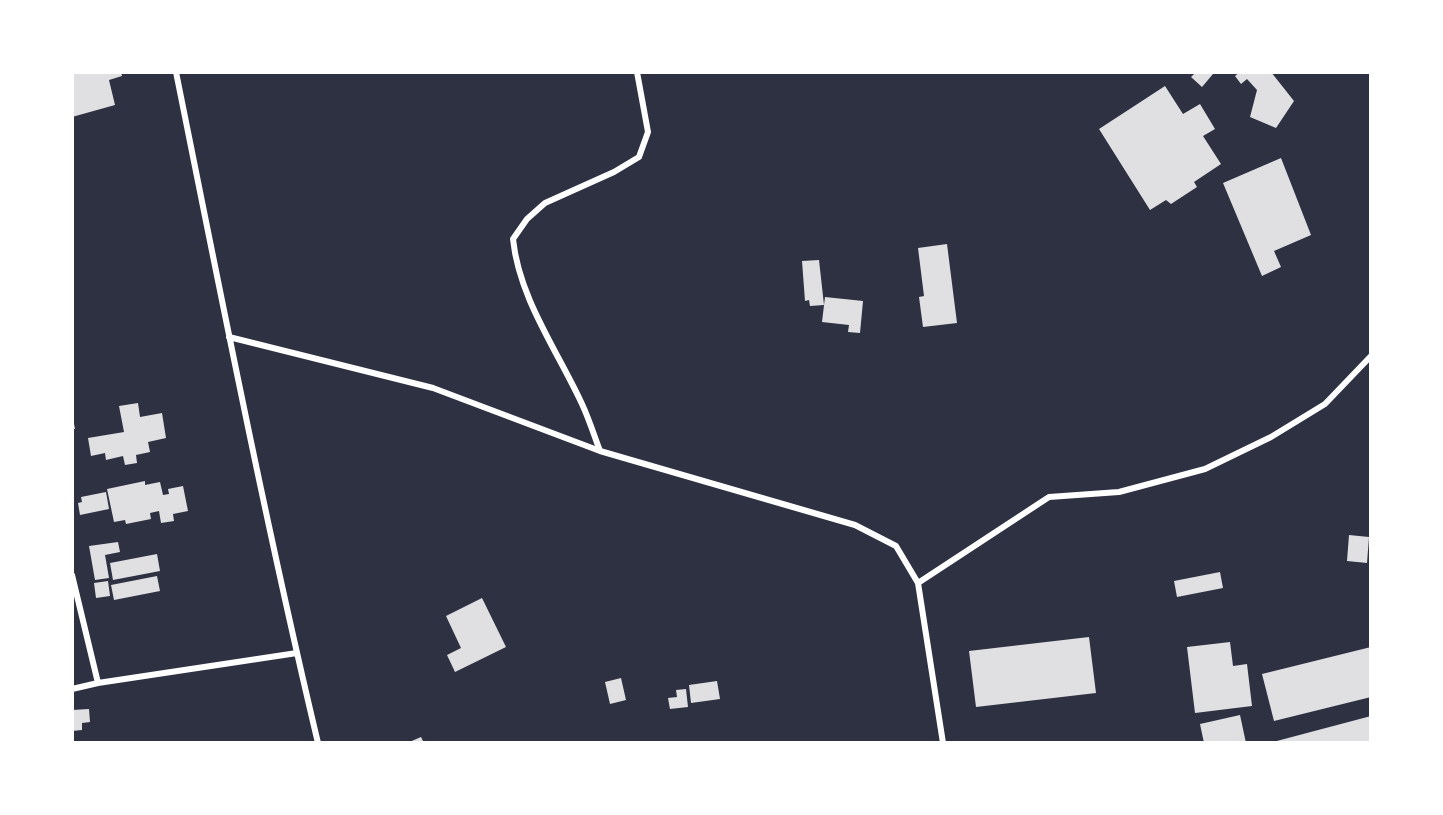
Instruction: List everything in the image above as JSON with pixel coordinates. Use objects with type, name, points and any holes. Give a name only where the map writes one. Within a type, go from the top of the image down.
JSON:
[{"type":"street","points":[[176,72],[229,337],[318,743]]},
{"type":"street","points":[[600,451],[582,405],[531,302],[516,263],[513,238],[527,219],[545,203],[614,172],[639,157],[648,132],[637,72]]},
{"type":"street","points":[[229,337],[432,387],[600,451],[855,525],[896,546],[918,583],[943,743]]},
{"type":"street","points":[[918,583],[1050,497],[1119,492],[1205,469],[1270,437],[1325,404],[1371,356]]},
{"type":"street","points":[[72,574],[98,683]]},
{"type":"street","points":[[72,689],[98,683],[297,653]]},
{"type":"building","points":[[72,72],[121,72],[122,76],[109,80],[115,105],[72,117]]},
{"type":"building","points":[[1196,72],[1213,74],[1202,87],[1191,77]]},
{"type":"building","points":[[1240,72],[1271,72],[1294,101],[1276,128],[1250,117],[1257,90],[1247,79],[1241,84],[1235,76]]},
{"type":"building","points":[[1165,86],[1183,114],[1200,104],[1215,129],[1203,136],[1221,164],[1194,182],[1197,187],[1171,204],[1166,200],[1150,210],[1099,129]]},
{"type":"building","points":[[1281,158],[1311,235],[1274,251],[1281,267],[1262,276],[1223,183]]},
{"type":"building","points":[[947,244],[957,323],[923,327],[919,297],[924,296],[918,248]]},
{"type":"building","points":[[819,260],[824,305],[810,306],[809,300],[805,301],[802,261]]},
{"type":"building","points":[[825,297],[863,301],[860,333],[848,332],[849,325],[822,322]]},
{"type":"building","points":[[138,403],[140,417],[162,413],[166,438],[148,442],[150,452],[136,455],[137,463],[125,465],[123,456],[106,460],[105,453],[91,456],[88,438],[124,432],[119,406]]},
{"type":"building","points":[[72,413],[75,429],[72,429]]},
{"type":"building","points":[[145,481],[145,485],[160,482],[163,495],[169,494],[168,489],[183,486],[188,511],[173,514],[174,521],[161,523],[159,511],[150,513],[151,519],[126,524],[125,520],[114,522],[107,489]]},
{"type":"building","points":[[106,492],[109,509],[80,515],[78,503],[82,502],[81,497]]},
{"type":"building","points":[[1349,535],[1369,537],[1367,563],[1347,561]]},
{"type":"building","points":[[118,542],[120,552],[105,555],[109,578],[95,580],[89,546]]},
{"type":"building","points":[[157,554],[160,571],[113,580],[110,563]]},
{"type":"building","points":[[1220,572],[1223,588],[1177,597],[1174,581]]},
{"type":"building","points":[[157,576],[160,591],[114,600],[111,585]]},
{"type":"building","points":[[108,581],[110,596],[96,598],[94,583]]},
{"type":"building","points":[[482,598],[506,647],[455,672],[447,655],[461,648],[446,616]]},
{"type":"building","points":[[1089,637],[1096,693],[976,707],[969,651]]},
{"type":"building","points":[[1230,642],[1233,666],[1247,664],[1252,706],[1195,713],[1187,647]]},
{"type":"building","points":[[1371,647],[1371,697],[1274,721],[1262,674]]},
{"type":"building","points":[[621,678],[626,700],[610,704],[605,682]]},
{"type":"building","points":[[717,681],[720,699],[691,703],[689,685]]},
{"type":"building","points":[[686,689],[688,707],[670,709],[668,698],[677,697],[676,690]]},
{"type":"building","points":[[89,709],[90,722],[82,723],[82,730],[72,731],[72,710]]},
{"type":"building","points":[[1240,715],[1246,743],[1204,743],[1200,724]]},
{"type":"building","points":[[1371,716],[1371,743],[1273,743],[1273,742]]},
{"type":"building","points":[[421,737],[424,743],[407,743]]}]
